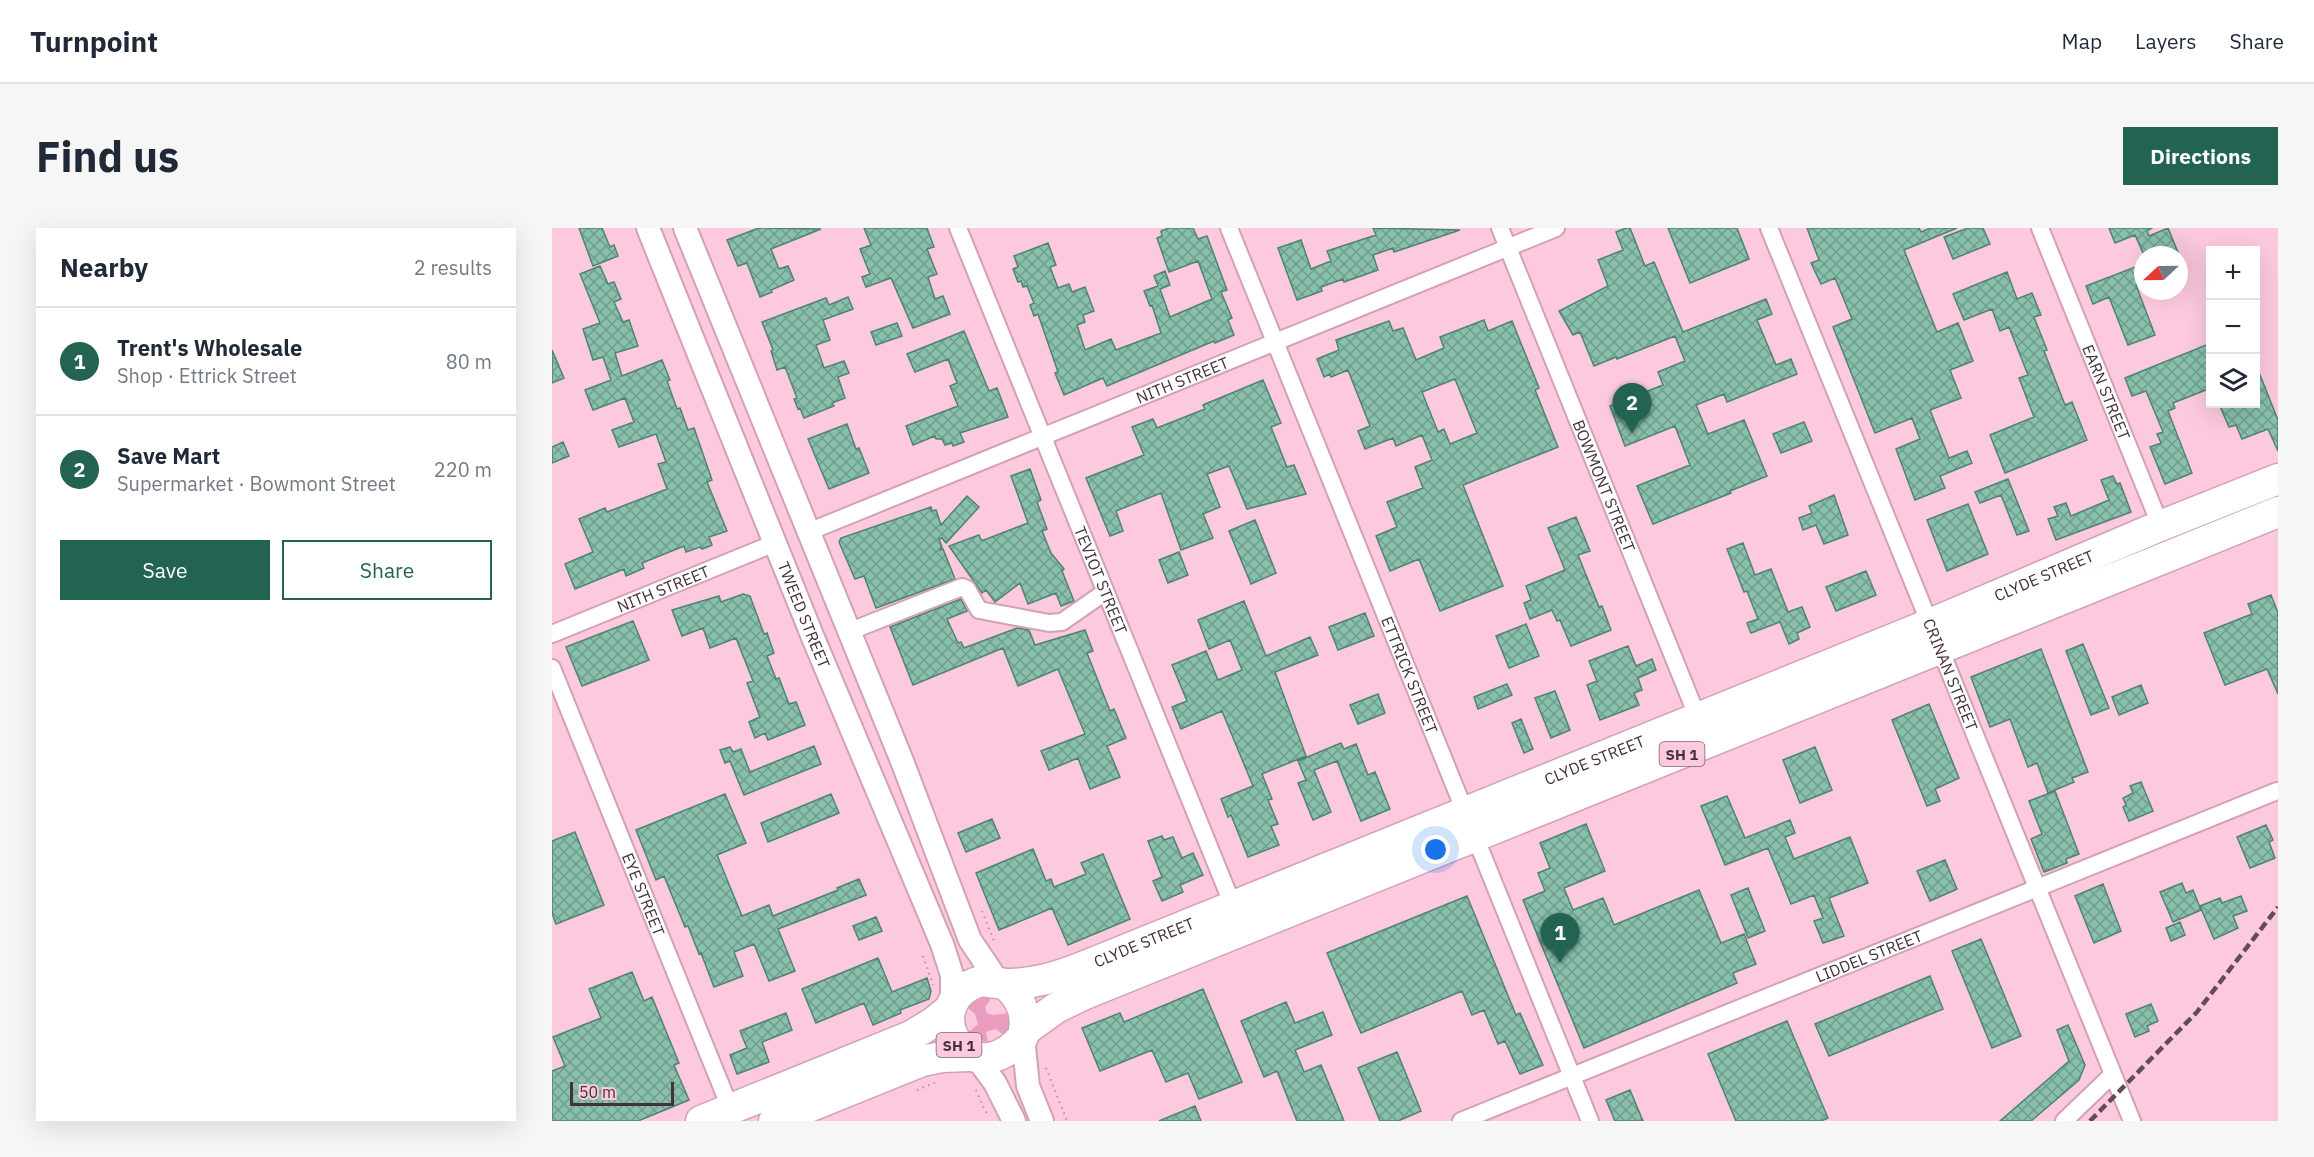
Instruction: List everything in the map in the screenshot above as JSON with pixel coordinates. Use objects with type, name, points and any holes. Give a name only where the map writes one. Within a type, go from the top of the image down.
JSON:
[{"type":"highway","name":"CLYDE STREET","points":[[1935,637],[2160,526],[2278,479]]},
{"type":"highway","name":"CLYDE STREET","points":[[701,1121],[733,1115],[911,1036],[928,1026],[946,1000],[972,984],[981,981],[1027,984],[1045,981],[1238,918],[1935,637],[2172,555],[2278,512]]},
{"type":"highway","name":"CLYDE STREET","points":[[774,1121],[919,1062],[942,1057],[974,1066],[1005,1053],[1023,1034],[1056,1008],[1238,918]]},
{"type":"highway","points":[[1002,984],[1021,1003],[1024,1011],[1023,1034]]},
{"type":"highway","name":"SH 1","points":[[946,1000],[953,1037],[974,1066]]},
{"type":"main road","name":"TWEED STREET","points":[[648,228],[869,774],[947,959],[952,975],[946,1000]]},
{"type":"main road","name":"TWEED STREET","points":[[684,228],[902,761],[970,940],[1002,984]]},
{"type":"main road","points":[[682,312],[714,300]]},
{"type":"main road","points":[[776,543],[788,529],[797,505]]},
{"type":"main road","points":[[786,569],[796,540],[808,532]]},
{"type":"main road","points":[[869,774],[902,761]]},
{"type":"main road","points":[[1023,1034],[1028,1086],[1042,1121]]},
{"type":"main road","points":[[974,1066],[995,1083],[1003,1119]]},
{"type":"street","name":"TEVIOT STREET","points":[[958,228],[1238,918]]},
{"type":"street","name":"ETTRICK STREET","points":[[1229,228],[1590,1121]]},
{"type":"street","name":"BOWMONT STREET","points":[[1500,228],[1703,731]]},
{"type":"street","name":"NITH STREET","points":[[808,532],[1556,228]]},
{"type":"street","name":"CRINAN STREET","points":[[1769,228],[2132,1121]]},
{"type":"street","name":"EARN STREET","points":[[2040,228],[2172,555]]},
{"type":"street","name":"NITH STREET","points":[[552,634],[776,543]]},
{"type":"street","points":[[848,632],[963,587],[979,610],[1048,623],[1062,622],[1105,592]]},
{"type":"street","name":"EYE STREET","points":[[552,668],[733,1115]]},
{"type":"street","name":"LIDDEL STREET","points":[[1461,1121],[2277,791]]},
{"type":"street","points":[[2064,1121],[2112,1075]]},
{"type":"path","points":[[982,911],[997,948]]},
{"type":"path","points":[[923,956],[946,1000]]},
{"type":"path","points":[[1043,1061],[1067,1121]]},
{"type":"path","points":[[974,1066],[985,1111],[1003,1119]]},
{"type":"path","points":[[917,1090],[939,1081]]},
{"type":"shaded area","points":[[984,997],[992,997],[985,1007],[987,1013],[993,1015],[1009,1013],[1008,1027],[1004,1035],[996,1029],[988,1031],[986,1033],[988,1042],[974,1038],[966,1030],[970,1031],[978,1024],[975,1014],[968,1008],[971,1003]]},
{"type":"building","points":[[579,228],[602,228],[610,247],[614,245],[618,256],[593,266]]},
{"type":"building","points":[[759,228],[821,229],[771,249],[779,269],[788,266],[794,280],[760,297],[747,263],[738,266],[727,240]]},
{"type":"building","points":[[864,228],[927,228],[934,247],[927,249],[937,274],[928,277],[935,299],[943,296],[950,314],[913,328],[891,278],[866,287],[862,277],[870,274],[860,249],[871,245]]},
{"type":"building","points":[[1169,228],[1193,228],[1198,239],[1207,236],[1227,290],[1221,292],[1232,318],[1228,320],[1234,335],[1215,343],[1214,341],[1107,386],[1103,378],[1064,395],[1055,373],[1058,372],[1038,314],[1034,316],[1030,305],[1034,303],[1027,286],[1023,287],[1021,281],[1018,282],[1013,269],[1018,267],[1014,256],[1048,243],[1056,265],[1050,267],[1058,288],[1069,284],[1072,292],[1085,287],[1094,311],[1083,315],[1085,322],[1077,325],[1085,350],[1111,339],[1116,350],[1161,333],[1152,305],[1150,306],[1144,291],[1158,286],[1154,276],[1165,271],[1170,285],[1160,289],[1170,317],[1212,299],[1198,261],[1169,272],[1157,238],[1162,236],[1161,231]]},
{"type":"building","points":[[1373,228],[1460,230],[1394,252],[1393,248],[1373,255],[1378,270],[1321,287],[1322,291],[1297,300],[1278,248],[1301,240],[1311,269],[1331,261],[1327,251],[1376,235]]},
{"type":"building","points":[[1630,228],[1645,266],[1654,262],[1683,332],[1766,299],[1772,314],[1757,320],[1776,365],[1791,359],[1797,374],[1727,402],[1724,394],[1696,405],[1708,434],[1744,420],[1767,476],[1653,524],[1637,486],[1690,465],[1675,426],[1625,446],[1610,406],[1663,385],[1658,372],[1685,361],[1675,336],[1594,366],[1580,332],[1573,335],[1559,311],[1608,286],[1598,260],[1623,250],[1616,232]]},
{"type":"building","points":[[1668,228],[1737,228],[1749,259],[1690,283]]},
{"type":"building","points":[[1807,228],[1919,228],[1921,232],[1930,228],[1957,228],[1904,250],[1937,332],[1958,323],[1973,361],[1950,370],[1961,398],[1930,410],[1949,458],[1967,451],[1972,463],[1940,476],[1945,488],[1915,500],[1896,449],[1920,439],[1912,418],[1875,433],[1833,327],[1852,319],[1835,278],[1821,284],[1811,263],[1819,260]]},
{"type":"building","points":[[1968,228],[1983,228],[1990,244],[1953,259],[1944,237]]},
{"type":"building","points":[[2109,228],[2152,228],[2147,231],[2149,236],[2168,228],[2175,246],[2140,246],[2135,235],[2115,243]]},
{"type":"building","points":[[600,266],[608,284],[614,282],[621,299],[614,302],[623,322],[629,320],[638,346],[615,353],[622,376],[662,360],[677,409],[680,408],[688,430],[694,428],[712,480],[707,482],[727,531],[709,537],[712,545],[702,549],[700,547],[686,552],[684,546],[642,563],[644,568],[626,576],[624,569],[575,589],[565,564],[593,552],[579,519],[605,508],[607,512],[667,489],[658,464],[666,462],[656,434],[619,447],[612,430],[634,422],[625,398],[593,410],[585,390],[611,380],[603,357],[593,360],[583,329],[600,323],[580,274]]},
{"type":"building","points":[[2134,267],[2134,300],[2142,300],[2155,335],[2128,345],[2109,297],[2093,304],[2086,286]]},
{"type":"building","points":[[2007,272],[2017,299],[2032,293],[2041,315],[2034,317],[2047,350],[2044,351],[2065,405],[2072,402],[2087,440],[2005,473],[1990,435],[2034,417],[2019,378],[2028,375],[2009,327],[2000,331],[1992,309],[1964,320],[1953,294]]},
{"type":"building","points":[[848,297],[853,309],[823,320],[830,340],[816,345],[824,368],[844,361],[849,373],[838,377],[845,398],[832,403],[834,406],[804,418],[794,399],[797,398],[785,367],[777,370],[771,351],[773,350],[762,322],[826,298],[829,305]]},
{"type":"building","points":[[1484,320],[1488,331],[1512,321],[1539,388],[1535,390],[1558,447],[1463,485],[1503,586],[1440,611],[1419,559],[1390,571],[1376,536],[1397,527],[1387,502],[1423,488],[1415,467],[1432,460],[1422,435],[1396,446],[1393,438],[1365,449],[1358,431],[1370,426],[1348,370],[1331,377],[1330,374],[1324,377],[1317,359],[1339,350],[1336,340],[1389,321],[1393,331],[1403,328],[1416,360],[1444,348],[1440,337]],"holes":[[[1455,379],[1477,433],[1450,444],[1444,429],[1438,432],[1422,392]]]},
{"type":"building","points":[[897,323],[902,336],[876,345],[871,332]]},
{"type":"building","points":[[964,331],[989,391],[997,388],[1008,417],[960,433],[964,442],[953,446],[952,443],[945,445],[942,439],[936,439],[935,436],[913,445],[906,426],[958,406],[950,386],[957,383],[948,359],[915,372],[907,354]]},
{"type":"building","points":[[2206,345],[2206,390],[2173,403],[2175,408],[2168,411],[2192,473],[2165,484],[2150,447],[2161,443],[2157,434],[2163,432],[2146,391],[2132,396],[2125,378]]},
{"type":"building","points":[[552,350],[564,378],[552,383]]},
{"type":"building","points":[[2260,375],[2278,420],[2278,451],[2268,429],[2242,439],[2236,425],[2229,427],[2221,408],[2260,408]]},
{"type":"building","points":[[1263,380],[1281,423],[1271,427],[1287,467],[1294,465],[1306,494],[1247,509],[1229,466],[1207,474],[1220,507],[1203,514],[1213,538],[1181,550],[1161,493],[1116,511],[1123,531],[1110,536],[1086,478],[1144,455],[1132,427],[1153,419],[1157,428],[1205,409],[1203,405]]},
{"type":"building","points":[[1804,422],[1812,441],[1781,453],[1773,434]]},
{"type":"building","points":[[847,424],[856,449],[859,448],[869,473],[829,489],[808,439]]},
{"type":"building","points":[[563,442],[569,456],[552,463],[552,447]]},
{"type":"building","points":[[1030,469],[1041,500],[1037,502],[1047,529],[1042,531],[1051,553],[1064,569],[1062,571],[1074,601],[1061,606],[1056,593],[1028,604],[1020,583],[995,602],[986,590],[982,593],[949,546],[979,535],[981,540],[984,540],[1028,523],[1011,476]]},
{"type":"building","points":[[2113,476],[2117,484],[2120,483],[2131,512],[2056,540],[2048,519],[2058,516],[2054,507],[2066,503],[2071,516],[2109,500],[2101,480]]},
{"type":"building","points":[[2008,479],[2029,531],[2017,535],[2001,495],[1980,503],[1975,492]]},
{"type":"building","points":[[1834,495],[1848,535],[1824,544],[1816,525],[1803,530],[1799,518],[1812,513],[1809,506]]},
{"type":"building","points":[[967,496],[979,507],[946,543],[942,538],[939,539],[942,547],[940,550],[943,549],[955,579],[876,608],[864,576],[855,579],[839,542],[841,538],[931,507],[932,511],[936,510],[941,525]]},
{"type":"building","points":[[1968,504],[1988,554],[1947,571],[1927,520]]},
{"type":"building","points":[[1576,517],[1590,551],[1578,555],[1611,630],[1571,646],[1560,620],[1557,621],[1552,610],[1530,619],[1524,603],[1531,600],[1526,586],[1565,570],[1548,528]]},
{"type":"building","points":[[1255,520],[1276,573],[1251,584],[1229,531]]},
{"type":"building","points":[[1743,543],[1755,575],[1771,569],[1788,612],[1802,607],[1810,627],[1797,633],[1799,639],[1789,644],[1780,622],[1751,633],[1747,623],[1758,619],[1747,591],[1744,592],[1727,549]]},
{"type":"building","points":[[1179,552],[1188,575],[1168,583],[1159,560]]},
{"type":"building","points":[[1866,571],[1876,595],[1836,611],[1826,587]]},
{"type":"building","points":[[743,594],[750,596],[764,634],[767,633],[774,653],[767,656],[776,679],[779,678],[789,704],[796,702],[805,725],[768,740],[765,733],[755,738],[749,722],[760,717],[747,683],[753,681],[736,638],[710,648],[703,628],[682,636],[672,610],[719,596],[721,602]]},
{"type":"building","points":[[2271,595],[2278,613],[2278,694],[2267,669],[2225,685],[2204,633],[2252,614],[2248,604]]},
{"type":"building","points":[[961,599],[967,611],[947,619],[958,643],[961,642],[964,648],[1017,628],[1029,630],[1035,645],[1085,630],[1093,651],[1087,653],[1110,711],[1114,709],[1126,738],[1107,746],[1120,777],[1090,789],[1078,758],[1049,770],[1041,751],[1085,734],[1058,669],[1018,686],[1003,648],[913,685],[890,627]]},
{"type":"building","points":[[1244,601],[1266,656],[1310,637],[1318,655],[1275,672],[1306,756],[1262,774],[1272,799],[1268,800],[1278,824],[1271,826],[1279,845],[1248,857],[1231,815],[1228,817],[1221,799],[1253,786],[1222,711],[1181,729],[1172,707],[1187,701],[1172,665],[1206,651],[1218,680],[1242,670],[1230,640],[1209,649],[1198,620]]},
{"type":"building","points":[[1365,613],[1374,636],[1338,650],[1329,627]]},
{"type":"building","points":[[633,621],[649,660],[582,686],[566,647]]},
{"type":"building","points":[[1526,624],[1539,656],[1509,668],[1496,636]]},
{"type":"building","points":[[2083,644],[2109,708],[2091,715],[2066,651]]},
{"type":"building","points":[[1628,646],[1636,666],[1652,659],[1656,670],[1638,678],[1642,690],[1634,693],[1639,705],[1600,720],[1587,685],[1597,681],[1589,661]]},
{"type":"building","points":[[2041,649],[2088,772],[2072,778],[2074,782],[2048,793],[2037,763],[2028,767],[2010,719],[1990,727],[1971,677]]},
{"type":"building","points":[[1507,684],[1512,695],[1478,709],[1474,697]]},
{"type":"building","points":[[2141,685],[2148,703],[2119,715],[2112,697]]},
{"type":"building","points":[[1555,691],[1570,730],[1551,738],[1535,698]]},
{"type":"building","points":[[1378,694],[1385,713],[1358,724],[1350,705]]},
{"type":"building","points":[[1929,704],[1959,778],[1935,789],[1940,801],[1927,806],[1892,720]]},
{"type":"building","points":[[1521,719],[1533,749],[1524,753],[1512,723]]},
{"type":"building","points":[[1341,743],[1344,749],[1356,744],[1368,775],[1375,772],[1390,809],[1361,821],[1337,761],[1314,770],[1331,812],[1313,820],[1298,783],[1306,780],[1298,761]]},
{"type":"building","points":[[814,746],[821,764],[744,795],[730,761],[725,763],[720,750],[730,747],[733,752],[741,749],[750,772]]},
{"type":"building","points":[[1815,747],[1832,790],[1800,803],[1783,760]]},
{"type":"building","points":[[2141,782],[2153,811],[2129,821],[2123,807],[2126,805],[2123,798],[2133,793],[2130,786]]},
{"type":"building","points":[[2055,791],[2079,854],[2066,859],[2067,863],[2044,872],[2031,839],[2042,834],[2029,801]]},
{"type":"building","points":[[725,794],[746,843],[717,855],[742,916],[769,905],[773,916],[838,890],[837,888],[859,879],[866,895],[778,929],[795,971],[769,981],[754,944],[734,952],[743,976],[714,987],[701,953],[699,954],[688,926],[685,927],[664,876],[656,880],[636,830]]},
{"type":"building","points":[[831,794],[839,813],[768,842],[761,823]]},
{"type":"building","points":[[1727,796],[1745,838],[1790,820],[1795,833],[1785,837],[1794,859],[1850,837],[1868,883],[1829,898],[1844,936],[1823,943],[1814,921],[1823,918],[1814,895],[1791,904],[1768,848],[1725,865],[1701,806]]},
{"type":"building","points":[[992,819],[1000,838],[966,852],[958,833]]},
{"type":"building","points":[[1586,824],[1605,871],[1564,888],[1573,910],[1603,898],[1614,925],[1699,890],[1721,943],[1744,934],[1756,964],[1733,973],[1737,983],[1584,1048],[1523,900],[1545,891],[1538,873],[1550,868],[1540,843]]},
{"type":"building","points":[[2266,825],[2273,840],[2269,842],[2275,858],[2250,868],[2237,837]]},
{"type":"building","points":[[575,832],[604,905],[556,924],[552,913],[552,841]]},
{"type":"building","points":[[1162,836],[1164,840],[1173,837],[1182,858],[1193,853],[1203,875],[1180,885],[1183,892],[1162,901],[1153,881],[1162,877],[1148,841]]},
{"type":"building","points":[[1033,849],[1046,881],[1051,879],[1054,887],[1086,874],[1081,863],[1103,854],[1130,919],[1068,945],[1052,908],[999,930],[976,873]]},
{"type":"building","points":[[1945,860],[1957,889],[1930,901],[1917,871]]},
{"type":"building","points":[[2182,883],[2186,893],[2193,890],[2201,910],[2173,922],[2160,892]]},
{"type":"building","points":[[2103,884],[2121,931],[2094,943],[2075,896]]},
{"type":"building","points":[[1748,888],[1765,931],[1748,938],[1731,895]]},
{"type":"building","points":[[1467,896],[1516,1015],[1520,1013],[1543,1065],[1520,1074],[1505,1041],[1498,1044],[1484,1010],[1472,1015],[1462,991],[1361,1033],[1327,953]]},
{"type":"building","points":[[2241,896],[2247,911],[2233,916],[2238,928],[2214,939],[2200,906],[2220,898],[2222,903]]},
{"type":"building","points":[[876,917],[882,931],[859,940],[853,926]]},
{"type":"building","points":[[2180,922],[2185,935],[2171,941],[2166,928]]},
{"type":"building","points":[[1981,939],[2021,1036],[1992,1048],[1952,951]]},
{"type":"building","points":[[878,958],[892,992],[927,978],[931,991],[929,999],[900,1010],[901,1013],[873,1025],[864,1003],[816,1023],[802,989]]},
{"type":"building","points":[[632,972],[644,1001],[652,997],[679,1063],[674,1065],[689,1100],[638,1121],[552,1121],[552,1071],[565,1066],[553,1037],[601,1018],[589,989]]},
{"type":"building","points":[[1930,976],[1943,1009],[1829,1056],[1815,1024]]},
{"type":"building","points":[[1203,989],[1242,1082],[1199,1099],[1188,1073],[1166,1082],[1152,1050],[1100,1071],[1082,1028],[1120,1013],[1124,1022]]},
{"type":"building","points":[[1286,1002],[1295,1023],[1323,1012],[1332,1035],[1295,1050],[1304,1072],[1321,1065],[1344,1121],[1297,1121],[1277,1071],[1264,1077],[1241,1021]]},
{"type":"building","points":[[2151,1004],[2158,1021],[2147,1026],[2149,1031],[2135,1037],[2126,1014]]},
{"type":"building","points":[[786,1013],[792,1030],[762,1042],[769,1062],[737,1074],[730,1055],[747,1048],[740,1031]]},
{"type":"building","points":[[1787,1021],[1828,1118],[1821,1121],[1736,1121],[1708,1054]]},
{"type":"building","points":[[2068,1025],[2085,1065],[2079,1080],[2031,1121],[2000,1121],[2069,1061],[2057,1030]]},
{"type":"building","points":[[1397,1052],[1421,1111],[1398,1121],[1380,1121],[1358,1068]]},
{"type":"building","points":[[1630,1090],[1643,1121],[1615,1121],[1606,1100]]},
{"type":"building","points":[[1195,1106],[1201,1121],[1159,1121]]},
{"type":"railway","points":[[2090,1121],[2197,1012],[2278,907]]},
{"type":"place","name":"Save Mart","points":[[1632,433]]},
{"type":"place","name":"Trent's Wholesale","points":[[1560,963]]}]
